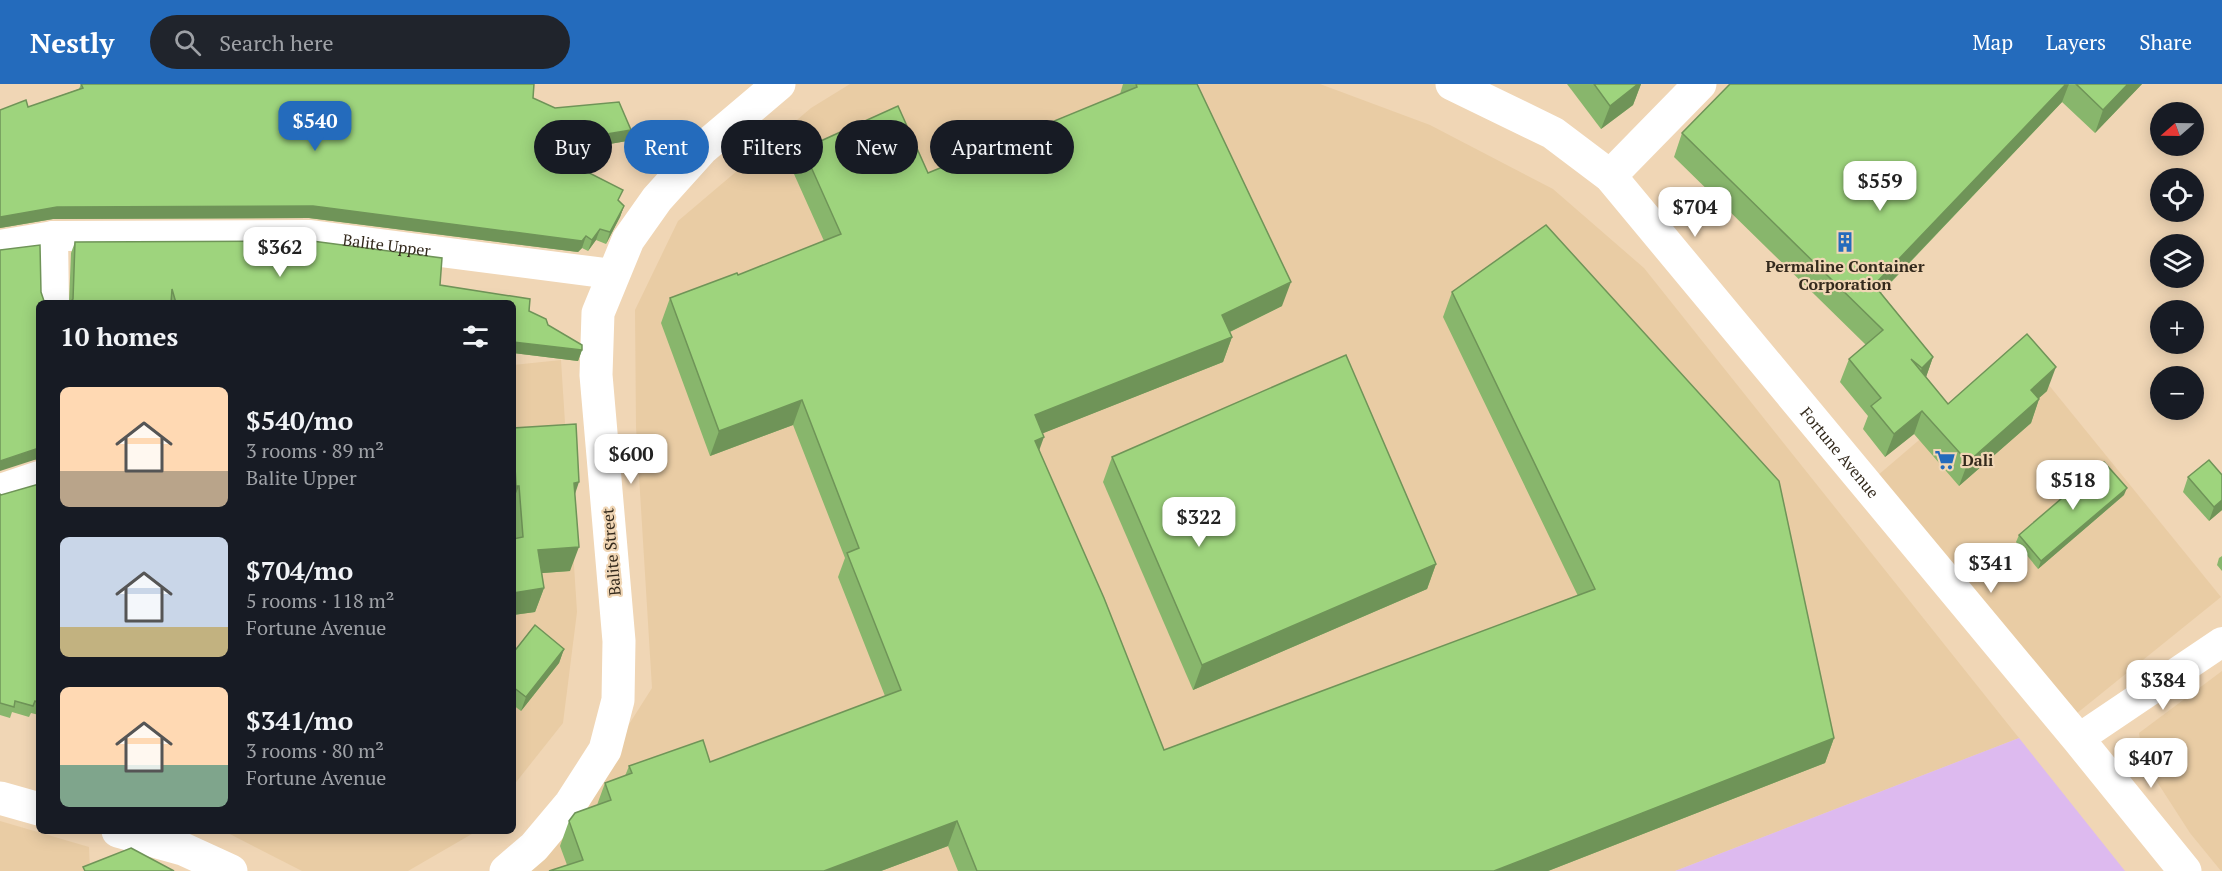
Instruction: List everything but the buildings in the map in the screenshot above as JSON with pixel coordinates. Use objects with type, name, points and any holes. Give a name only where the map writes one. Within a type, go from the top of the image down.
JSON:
[{"type":"main road","name":"Balite Street","points":[[506,871],[534,847],[571,803],[605,750],[618,700],[619,641],[596,375],[597,313],[628,240],[657,199],[702,149],[779,84]]},
{"type":"main road","name":"Fortune Avenue","points":[[1452,84],[1553,133],[1610,176],[2185,871]]},
{"type":"main road","points":[[1610,176],[1700,84]]},
{"type":"main road","points":[[0,798],[36,808]]},
{"type":"main road","points":[[129,834],[183,849],[231,871]]},
{"type":"street","name":"Balite Upper","points":[[0,245],[53,236],[309,236],[612,274]]},
{"type":"street","points":[[53,236],[54,300]]},
{"type":"street","points":[[0,489],[36,477]]},
{"type":"street","points":[[2078,739],[2222,642]]},
{"type":"shaded area","points":[[850,84],[1320,84],[1430,125],[1553,189],[1644,268],[2019,738],[1675,871],[514,871],[586,792],[652,688],[636,427],[635,310],[678,221],[733,174],[823,174],[823,120],[797,120],[811,108]]},
{"type":"shaded area","points":[[2022,352],[2221,597],[2076,714],[1877,476]]},
{"type":"shaded area","points":[[561,360],[577,612],[563,723],[516,782],[516,365]]},
{"type":"shaded area","points":[[2222,671],[2221,871],[2190,833],[2143,760],[2139,733]]},
{"type":"shaded area","points":[[2019,738],[2125,871],[1675,871]]},
{"type":"shaded area","points":[[0,821],[36,832],[36,834],[44,834],[89,847],[90,871],[0,871]]},
{"type":"shaded area","points":[[230,834],[472,834],[408,871],[302,871]]},
{"type":"place","name":"Permaline Container Corporation","points":[[1845,242]]},
{"type":"place","name":"Dali","points":[[1945,460]]}]
